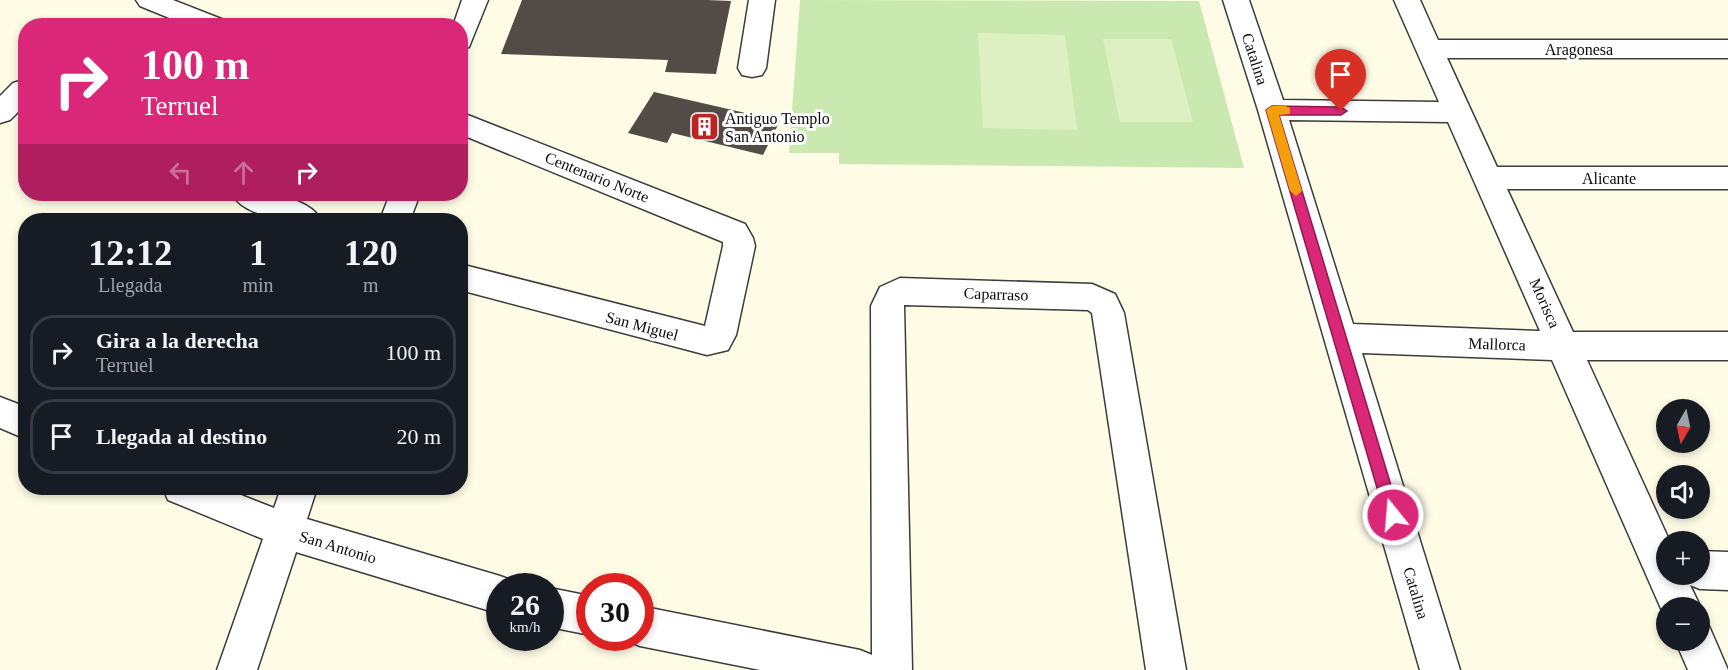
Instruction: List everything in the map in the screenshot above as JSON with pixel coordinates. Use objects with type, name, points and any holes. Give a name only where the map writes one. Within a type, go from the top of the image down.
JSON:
[{"type":"street","points":[[150,0],[195,18]]},
{"type":"street","points":[[468,19],[475,0]]},
{"type":"street","points":[[752,68],[762,0]]},
{"type":"street","name":"Catalina","points":[[1236,0],[1272,110],[1440,670]]},
{"type":"street","name":"Morisca","points":[[1407,0],[1564,346],[1657,531]]},
{"type":"street","name":"Aragonesa","points":[[1430,49],[1728,49]]},
{"type":"street","points":[[0,113],[16,87]]},
{"type":"street","points":[[1272,110],[1457,112]]},
{"type":"street","name":"Centenario Norte","points":[[468,125],[734,233]]},
{"type":"street","name":"Alicante","points":[[1489,178],[1728,178]]},
{"type":"street","points":[[263,201],[290,213]]},
{"type":"street","name":"San Miguel","points":[[468,279],[707,341],[716,340],[720,335],[739,246],[734,233]]},
{"type":"street","name":"Caparraso","points":[[892,670],[887,306],[891,296],[900,291],[1092,297],[1104,303],[1108,313],[1166,670]]},
{"type":"street","name":"Mallorca","points":[[1339,338],[1564,346],[1728,346]]},
{"type":"street","points":[[0,412],[18,420]]},
{"type":"street","name":"San Antonio","points":[[198,495],[284,530],[486,591]]},
{"type":"street","points":[[237,670],[296,495]]},
{"type":"street","points":[[1710,571],[1728,571]]},
{"type":"street","points":[[654,629],[860,670]]},
{"type":"street","points":[[1700,651],[1709,670]]},
{"type":"green space","points":[[800,0],[1199,1],[1244,168],[839,164],[839,153],[789,153]]},
{"type":"green space","points":[[978,33],[1065,35],[1077,130],[983,128]]},
{"type":"green space","points":[[1103,39],[1171,39],[1193,122],[1120,122]]},
{"type":"building","points":[[522,0],[731,1],[716,74],[665,72],[668,60],[501,54]]},
{"type":"building","name":"Antiguo Templo San Antonio","points":[[654,92],[780,121],[763,155],[672,133],[667,143],[628,133]]},
{"type":"slow traffic","points":[[1286,111],[1272,110],[1296,191]]},
{"type":"place","name":"Antiguo Templo San Antonio","points":[[704,127]]},
{"type":"route","points":[[1341,111],[1272,110],[1393,515]]}]
